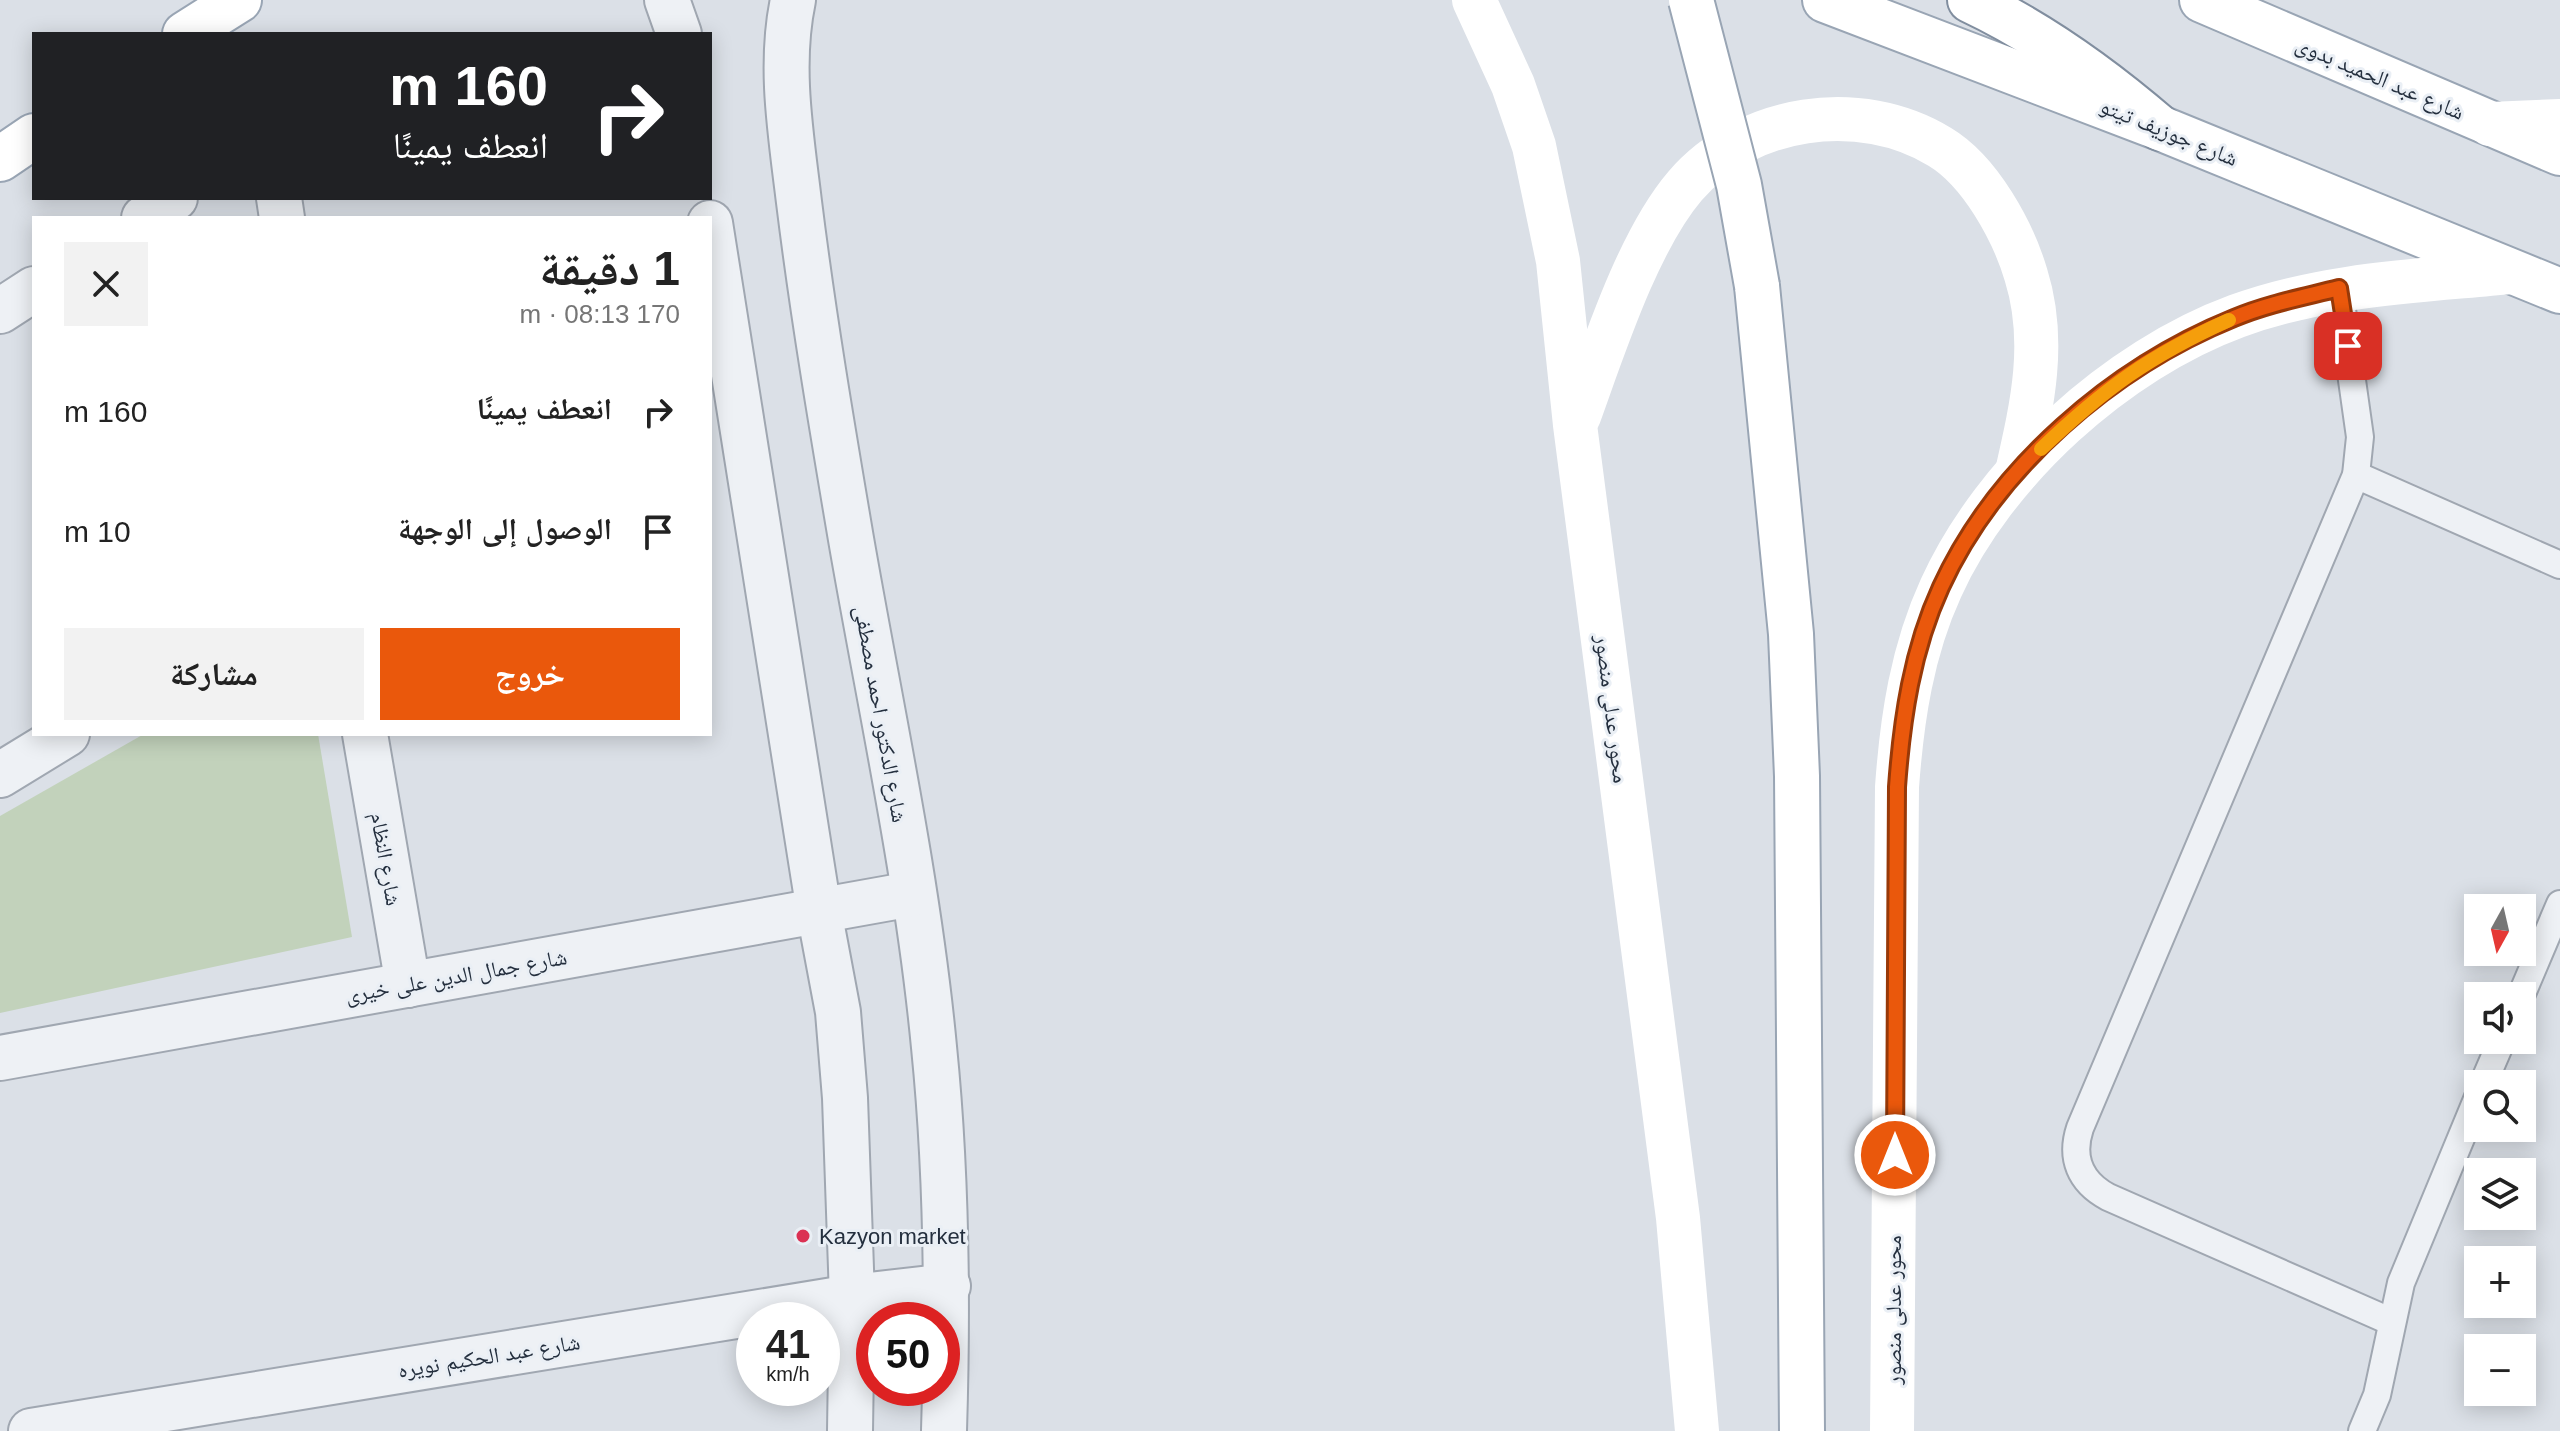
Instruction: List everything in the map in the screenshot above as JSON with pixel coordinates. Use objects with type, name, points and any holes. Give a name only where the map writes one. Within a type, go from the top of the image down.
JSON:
[{"type":"main road","points":[[191,32],[239,0]]},
{"type":"main road","name":"محور عدلى منصور","points":[[1474,0],[1513,85],[1534,146],[1558,261],[1575,425],[1678,1218],[1697,1431]]},
{"type":"main road","points":[[1691,0],[1739,185],[1757,286],[1782,521],[1795,729],[1802,1431]]},
{"type":"main road","name":"شارع جوزيف تيتو","points":[[1825,0],[2160,128],[2510,272]]},
{"type":"main road","points":[[1970,0],[2088,69],[2160,128]]},
{"type":"main road","name":"شارع عبد الحميد بدوى","points":[[2202,0],[2560,153]]},
{"type":"main road","points":[[1575,425],[1608,335],[1647,247],[1664,214],[1686,185],[1714,160],[1768,131],[1816,120],[1849,119],[1881,123],[1912,133],[1942,148],[1970,175],[1994,206],[2014,240],[2027,277],[2036,318],[2038,360],[2017,472]]},
{"type":"main road","points":[[2490,124],[2560,121]]},
{"type":"main road","points":[[0,159],[32,137]]},
{"type":"main road","points":[[2510,272],[2560,291]]},
{"type":"main road","name":"محور عدلى منصور","points":[[1892,1431],[1897,787],[1901,735],[1916,659],[1941,586],[1972,534],[2017,472],[2081,410],[2126,375],[2173,345],[2236,316],[2339,288],[2510,272]]},
{"type":"street","name":"شارع الدكتور احمد مصطفى","points":[[793,0],[788,24],[787,103],[815,329],[912,894],[934,1043],[944,1163],[948,1286],[944,1431]]},
{"type":"street","points":[[147,216],[172,200]]},
{"type":"street","points":[[712,234],[819,911],[838,1012],[845,1098],[852,1297],[850,1431]]},
{"type":"street","points":[[0,311],[32,290]]},
{"type":"street","points":[[0,775],[64,736]]},
{"type":"street","name":"شارع النظام","points":[[365,736],[408,985]]},
{"type":"street","name":"شارع جمال الدين على خيرى","points":[[0,1058],[912,894]]},
{"type":"street","name":"شارع عبد الحكيم نويره","points":[[31,1431],[852,1297],[948,1286]]},
{"type":"lane","points":[[2339,288],[2359,426],[2356,475],[2086,1113],[2076,1141],[2075,1155],[2085,1180],[2108,1197],[2392,1322]]},
{"type":"lane","points":[[2356,475],[2560,565]]},
{"type":"lane","points":[[2527,982],[2560,904]]},
{"type":"lane","points":[[2362,1431],[2377,1395],[2401,1283],[2464,1131]]},
{"type":"green space","points":[[140,736],[318,736],[352,937],[0,1013],[0,816]]},
{"type":"slow traffic","points":[[2041,449],[2081,410],[2126,375],[2173,345],[2229,320]]},
{"type":"place","name":"Kazyon market","points":[[803,1236]]},
{"type":"route","points":[[1895,1155],[1897,787],[1901,735],[1909,684],[1941,586],[1972,534],[2017,472],[2081,410],[2126,375],[2173,345],[2236,316],[2339,288],[2348,346]]}]
